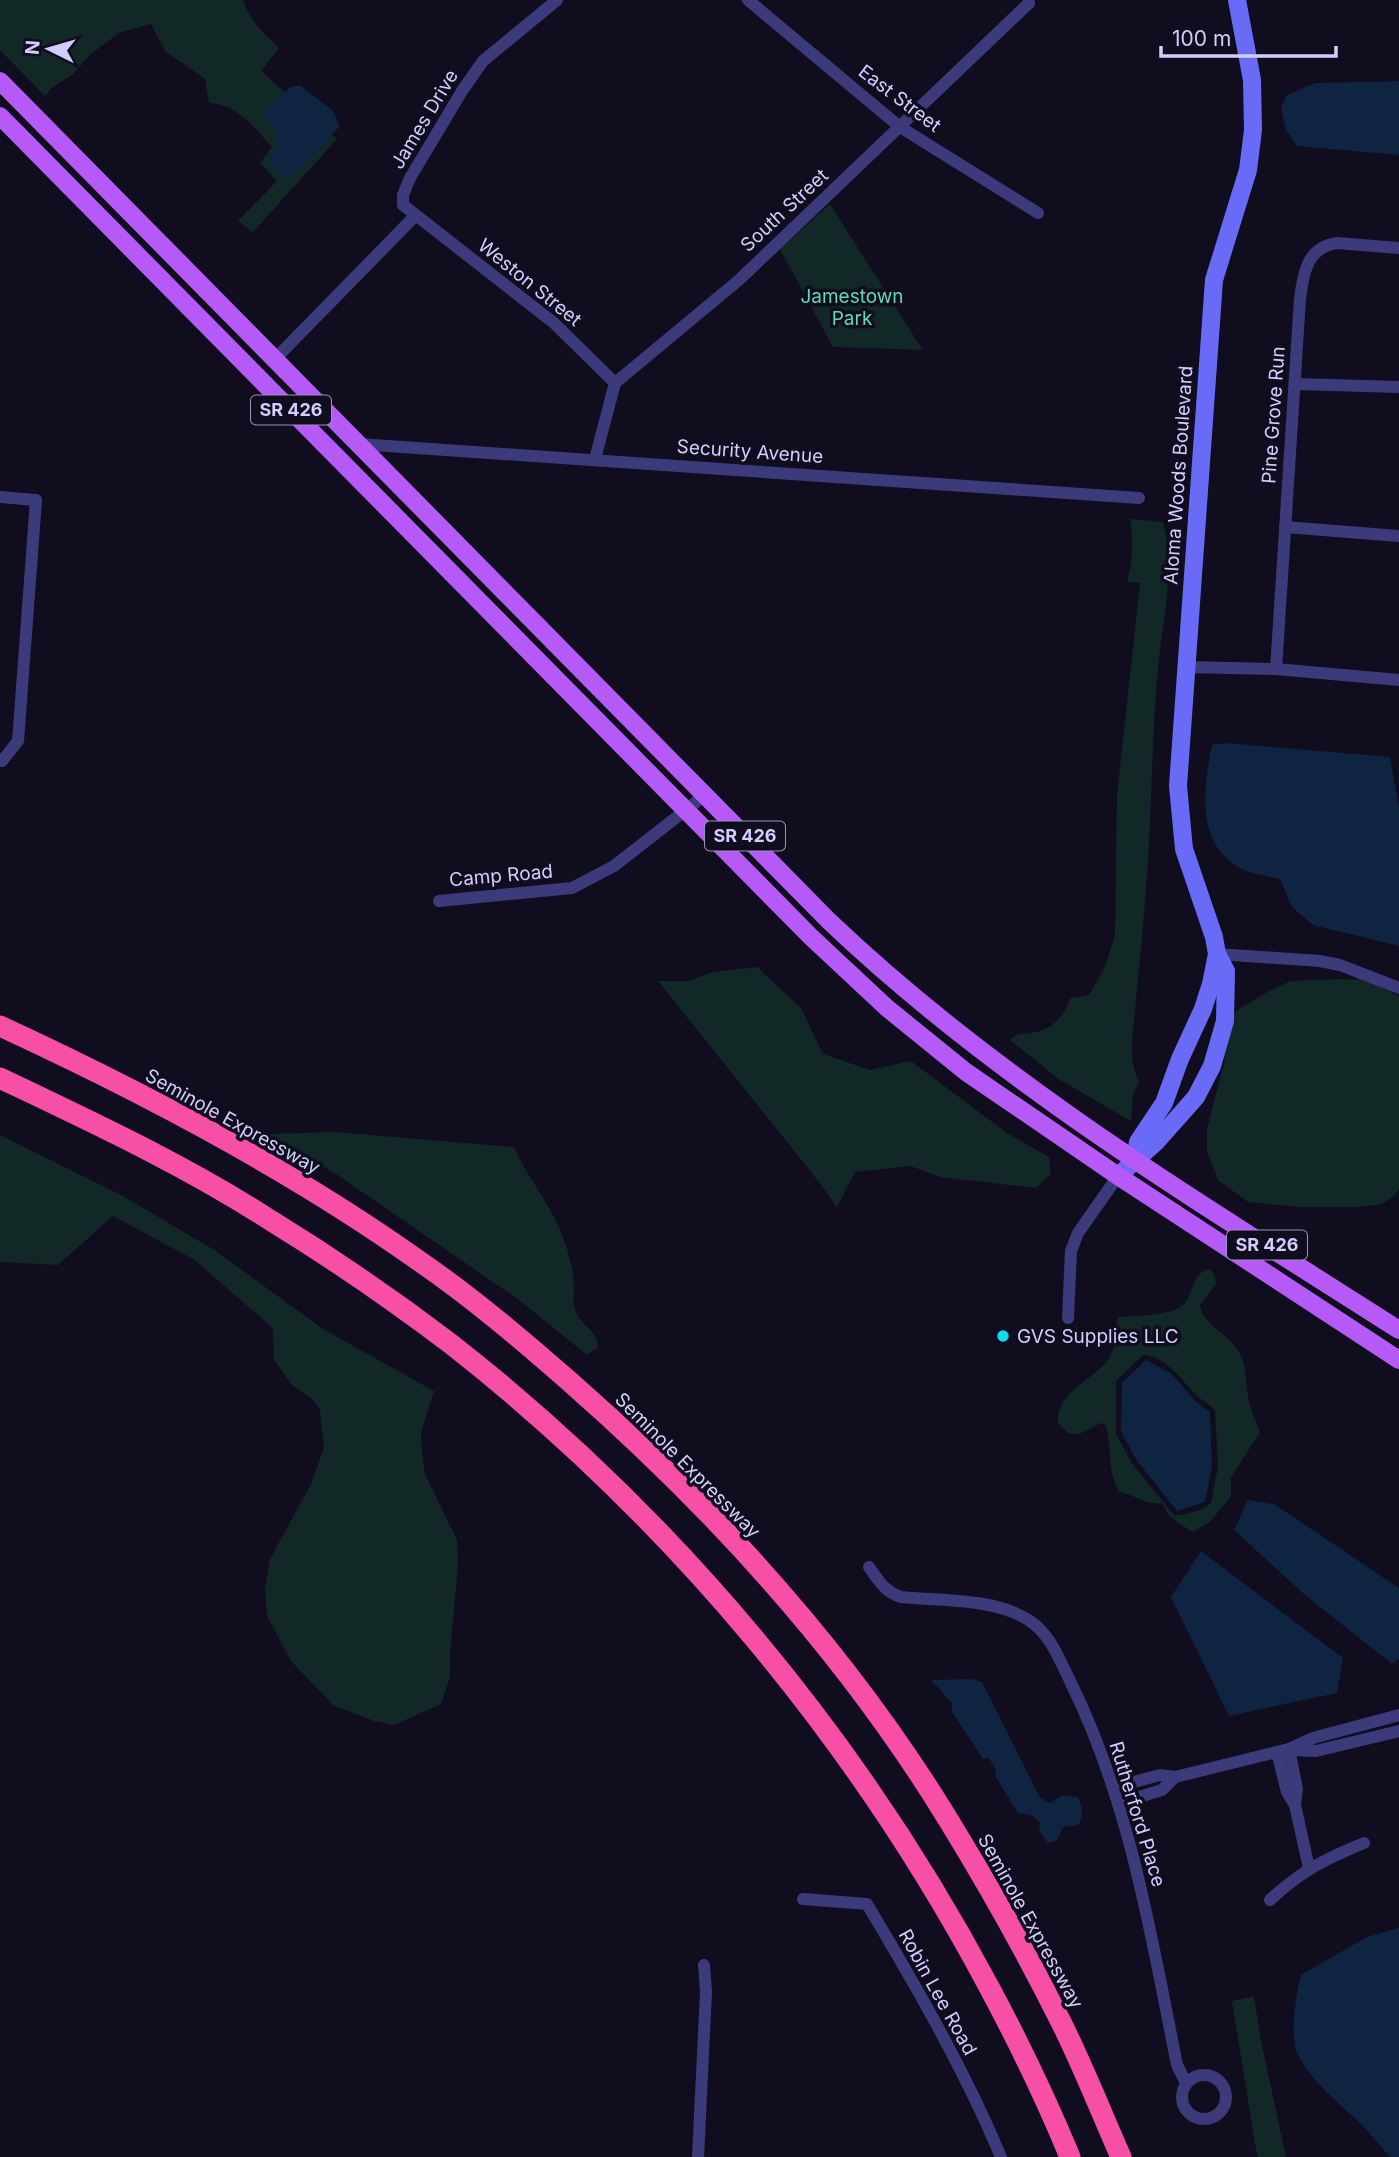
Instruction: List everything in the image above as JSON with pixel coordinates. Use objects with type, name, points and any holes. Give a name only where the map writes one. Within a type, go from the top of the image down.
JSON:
[{"type":"highway","name":"Seminole Expressway","points":[[0,1026],[92,1069],[211,1132],[320,1196],[422,1262],[509,1329],[687,1490],[827,1649],[883,1723],[948,1819],[1062,2024],[1121,2157]]},
{"type":"highway","points":[[0,1078],[181,1168],[268,1218],[356,1276],[450,1344],[510,1394],[587,1461],[659,1532],[723,1600],[797,1691],[859,1773],[913,1854],[967,1946],[1020,2046],[1070,2157]]},
{"type":"main road","name":"SR 426","points":[[0,81],[830,921],[898,985],[975,1047],[1135,1161],[1399,1330]]},
{"type":"main road","name":"SR 426","points":[[0,116],[811,937],[887,1008],[966,1072],[1118,1176],[1399,1360]]},
{"type":"main road","points":[[225,343],[252,355],[275,359]]},
{"type":"main road","points":[[273,392],[288,388],[312,396]]},
{"type":"street","name":"James Drive","points":[[415,216],[403,205],[403,195],[410,178],[462,91],[483,61],[557,0]]},
{"type":"street","name":"East Street","points":[[748,0],[900,127],[1038,213]]},
{"type":"street","name":"Aloma Woods Boulevard","points":[[1118,1176],[1156,1142],[1196,1097],[1212,1066],[1225,1020],[1226,971],[1217,954],[1214,937],[1190,873],[1181,830],[1178,786],[1214,279],[1248,170],[1254,130],[1252,80],[1237,0]]},
{"type":"street","name":"South Street","points":[[615,383],[738,280],[1029,3]]},
{"type":"street","points":[[275,359],[415,216]]},
{"type":"street","name":"Weston Street","points":[[415,216],[554,323],[615,383]]},
{"type":"street","name":"Pine Grove Run","points":[[1276,669],[1302,283],[1306,270],[1321,247],[1337,243],[1399,248]]},
{"type":"street","points":[[595,459],[615,383]]},
{"type":"street","points":[[1295,384],[1399,387]]},
{"type":"street","name":"Security Avenue","points":[[359,444],[1139,498]]},
{"type":"street","points":[[0,497],[36,500],[18,741],[0,761]]},
{"type":"street","points":[[1286,527],[1399,536]]},
{"type":"street","points":[[1186,667],[1276,669],[1399,680]]},
{"type":"street","name":"Camp Road","points":[[439,901],[572,888],[614,866],[705,795]]},
{"type":"street","points":[[1217,954],[1320,961],[1340,965],[1399,988]]},
{"type":"street","name":"Aloma Woods Boulevard","points":[[1135,1161],[1138,1142],[1164,1103],[1203,1009],[1217,954]]},
{"type":"street","points":[[1068,1318],[1071,1251],[1077,1233],[1118,1176]]},
{"type":"street","name":"Rutherford Place","points":[[869,1567],[891,1594],[991,1605],[1013,1612],[1045,1634],[1086,1714],[1115,1787],[1143,1892],[1177,2065],[1186,2083]]},
{"type":"street","points":[[1115,1787],[1160,1776],[1175,1777],[1283,1751],[1313,1738],[1399,1716]]},
{"type":"street","points":[[1283,1751],[1316,1751],[1399,1731]]},
{"type":"street","points":[[1283,1751],[1290,1782],[1297,1789],[1295,1805],[1309,1868]]},
{"type":"street","points":[[1119,1803],[1162,1790],[1175,1777]]},
{"type":"street","points":[[1144,1780],[1148,1794]]},
{"type":"street","points":[[1270,1900],[1309,1868],[1364,1843]]},
{"type":"street","name":"Robin Lee Road","points":[[803,1899],[867,1904],[910,1976],[988,2124],[1001,2157]]},
{"type":"street","points":[[698,2157],[706,1992],[704,1965]]},
{"type":"green space","points":[[0,0],[243,0],[253,20],[279,48],[261,71],[337,139],[253,232],[238,221],[277,181],[260,163],[272,147],[237,112],[219,104],[209,103],[205,79],[165,51],[151,24],[119,33],[91,54],[73,74],[45,96],[0,50]]},
{"type":"green space","name":"Jamestown Park","points":[[830,204],[922,350],[833,347],[780,249]]},
{"type":"green space","points":[[1130,519],[1163,522],[1168,559],[1167,596],[1156,693],[1141,950],[1132,1040],[1132,1057],[1139,1082],[1133,1096],[1131,1121],[1060,1080],[1010,1040],[1017,1035],[1038,1032],[1051,1026],[1071,998],[1089,995],[1105,967],[1115,935],[1117,796],[1140,583],[1127,582],[1132,551]]},
{"type":"green space","points":[[757,967],[801,1008],[823,1054],[870,1070],[911,1061],[1007,1133],[1049,1157],[1051,1174],[1036,1188],[941,1177],[910,1166],[855,1172],[837,1207],[658,981],[688,981],[712,972]]},
{"type":"green space","points":[[1365,980],[1399,996],[1399,1188],[1395,1195],[1382,1204],[1357,1207],[1299,1207],[1248,1202],[1218,1180],[1207,1152],[1207,1129],[1236,1011],[1291,981]]},
{"type":"green space","points":[[336,1132],[514,1147],[560,1230],[572,1269],[575,1309],[578,1317],[595,1336],[598,1347],[587,1355],[519,1300],[336,1174],[266,1134]]},
{"type":"green space","points":[[0,1135],[123,1196],[216,1251],[323,1329],[434,1391],[421,1433],[422,1454],[425,1474],[457,1540],[458,1565],[450,1677],[441,1704],[394,1725],[374,1721],[333,1705],[291,1661],[267,1616],[265,1589],[270,1559],[311,1484],[324,1448],[320,1410],[312,1399],[293,1386],[274,1360],[273,1328],[193,1259],[113,1216],[58,1265],[0,1262]]},
{"type":"green space","points":[[1210,1269],[1216,1284],[1200,1305],[1202,1312],[1239,1351],[1250,1405],[1260,1432],[1231,1477],[1231,1496],[1210,1522],[1192,1532],[1169,1516],[1162,1503],[1150,1503],[1119,1492],[1112,1474],[1105,1424],[1101,1423],[1079,1434],[1068,1433],[1058,1423],[1063,1402],[1101,1368],[1111,1355],[1118,1317],[1153,1315],[1179,1308],[1187,1300],[1204,1270]],"holes":[[[1143,1355],[1166,1364],[1197,1396],[1215,1410],[1218,1467],[1211,1503],[1188,1513],[1174,1515],[1133,1465],[1116,1434],[1116,1381]]]},
{"type":"green space","points":[[1254,1996],[1286,2157],[1258,2157],[1255,2144],[1232,2001]]},
{"type":"water","points":[[1399,81],[1399,155],[1297,146],[1286,130],[1281,107],[1287,95],[1315,83]]},
{"type":"water","points":[[292,86],[301,86],[332,110],[340,126],[286,179],[267,163],[277,146],[276,132],[263,117],[265,109]]},
{"type":"water","points":[[1226,743],[1390,757],[1399,808],[1399,946],[1313,925],[1292,907],[1280,879],[1242,869],[1224,856],[1209,828],[1205,795],[1212,745]]},
{"type":"water","points":[[1146,1360],[1172,1374],[1196,1402],[1210,1412],[1212,1466],[1205,1502],[1177,1511],[1138,1462],[1121,1432],[1122,1383]]},
{"type":"water","points":[[1248,1500],[1274,1504],[1399,1588],[1399,1659],[1392,1664],[1305,1595],[1234,1530]]},
{"type":"water","points":[[1201,1551],[1343,1658],[1337,1693],[1229,1716],[1171,1597]]},
{"type":"water","points":[[972,1679],[982,1682],[1040,1798],[1050,1803],[1063,1795],[1078,1797],[1082,1818],[1078,1825],[1063,1827],[1057,1840],[1048,1843],[1039,1830],[1040,1822],[1031,1815],[1018,1813],[995,1776],[996,1770],[989,1758],[983,1759],[952,1712],[952,1703],[931,1680]]},
{"type":"water","points":[[1399,1928],[1399,2157],[1390,2157],[1365,2128],[1326,2092],[1304,2065],[1295,2048],[1294,2028],[1295,2004],[1301,1975],[1367,1937]]},
{"type":"place","name":"GVS Supplies LLC","points":[[1003,1336]]}]
